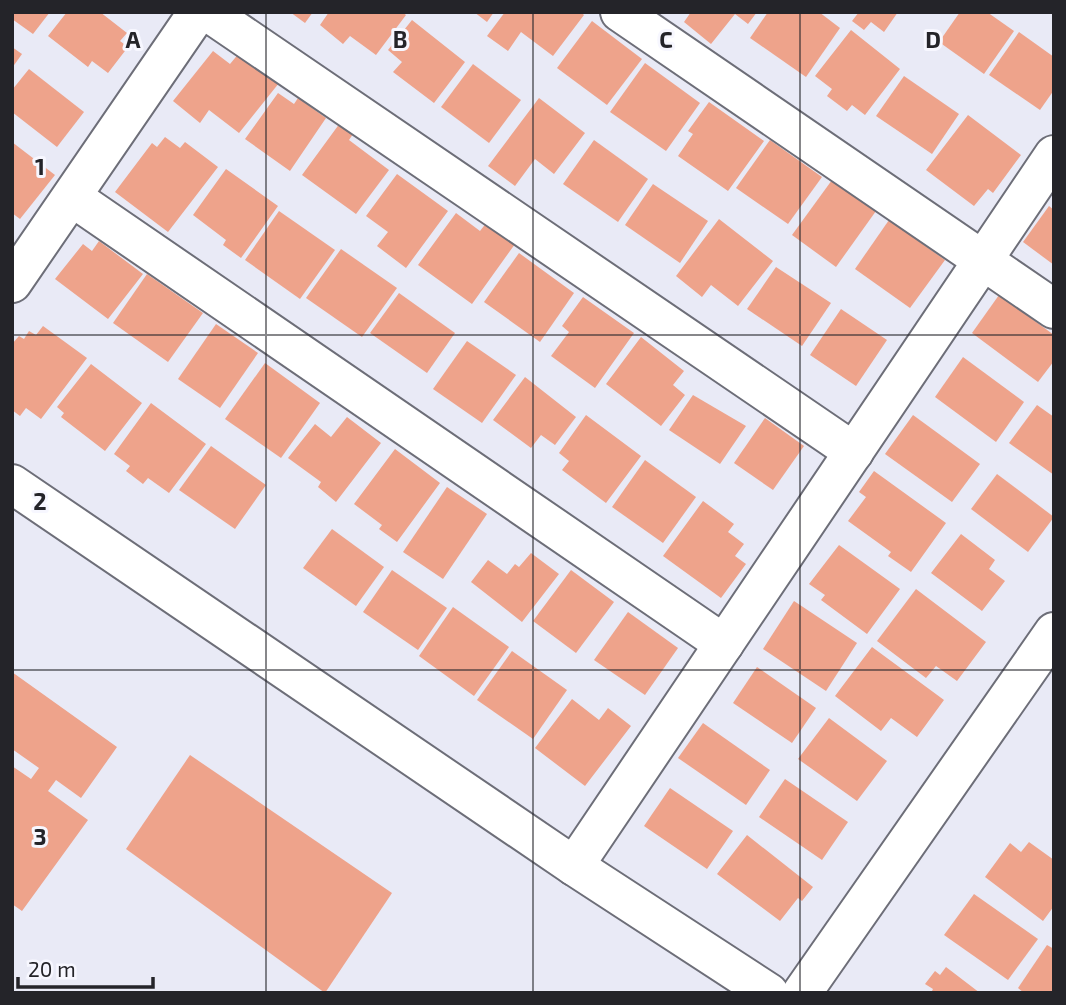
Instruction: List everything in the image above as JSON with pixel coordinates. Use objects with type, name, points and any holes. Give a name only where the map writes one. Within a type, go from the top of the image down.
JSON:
[{"type":"street","points":[[12,284],[198,12]]},
{"type":"street","points":[[208,12],[854,452]]},
{"type":"street","points":[[620,12],[1054,309]]},
{"type":"street","points":[[574,866],[1054,155]]},
{"type":"street","points":[[72,197],[724,644]]},
{"type":"street","points":[[12,484],[574,866],[769,993]]},
{"type":"street","points":[[802,993],[1054,632]]},
{"type":"building","points":[[12,12],[50,12],[33,34],[12,19]]},
{"type":"building","points":[[67,12],[100,12],[127,33],[120,41],[128,47],[108,73],[92,61],[88,67],[48,36]]},
{"type":"building","points":[[290,12],[313,12],[305,23]]},
{"type":"building","points":[[329,12],[402,12],[406,15],[376,55],[350,36],[343,44],[320,25]]},
{"type":"building","points":[[474,12],[494,12],[487,22]]},
{"type":"building","points":[[505,12],[581,12],[584,15],[553,56],[521,32],[508,51],[487,36]]},
{"type":"building","points":[[691,12],[757,12],[748,24],[735,14],[711,44],[684,22]]},
{"type":"building","points":[[768,12],[819,12],[840,28],[806,77],[750,38]]},
{"type":"building","points":[[859,12],[898,12],[884,32],[871,22],[864,30],[852,21]]},
{"type":"building","points":[[960,12],[987,12],[1014,31],[984,74],[939,42]]},
{"type":"building","points":[[412,20],[465,62],[434,103],[393,72],[402,62],[388,50]]},
{"type":"building","points":[[592,21],[642,59],[607,105],[557,68]]},
{"type":"building","points":[[851,30],[900,69],[865,115],[852,105],[847,111],[827,96],[832,89],[815,76]]},
{"type":"building","points":[[1019,32],[1054,57],[1054,90],[1040,110],[989,75]]},
{"type":"building","points":[[12,47],[22,54],[12,68]]},
{"type":"building","points":[[213,51],[230,64],[240,52],[279,83],[239,133],[209,110],[200,123],[173,101]]},
{"type":"building","points":[[645,63],[700,103],[666,151],[610,112]]},
{"type":"building","points":[[473,64],[521,100],[489,143],[441,107]]},
{"type":"building","points":[[29,69],[84,112],[57,147],[12,112],[12,90]]},
{"type":"building","points":[[904,76],[959,114],[932,154],[876,116]]},
{"type":"building","points":[[278,93],[294,104],[298,98],[326,118],[290,171],[245,139]]},
{"type":"building","points":[[539,98],[585,133],[554,174],[535,159],[515,186],[488,166]]},
{"type":"building","points":[[709,102],[764,141],[728,191],[678,156],[693,134],[688,131]]},
{"type":"building","points":[[968,115],[1021,155],[993,193],[988,189],[974,206],[926,170]]},
{"type":"building","points":[[340,123],[353,134],[349,140],[389,170],[356,214],[302,175]]},
{"type":"building","points":[[165,137],[180,148],[185,142],[218,167],[168,232],[115,192],[152,143],[157,147]]},
{"type":"building","points":[[594,140],[648,179],[618,222],[563,184]]},
{"type":"building","points":[[770,140],[822,177],[788,224],[736,188]]},
{"type":"building","points":[[12,142],[55,175],[20,219],[12,213]]},
{"type":"building","points":[[226,169],[278,206],[241,258],[223,245],[226,240],[193,215]]},
{"type":"building","points":[[397,174],[448,211],[406,268],[377,246],[388,232],[366,216]]},
{"type":"building","points":[[832,180],[876,211],[836,267],[792,235]]},
{"type":"building","points":[[653,184],[708,221],[680,263],[625,225]]},
{"type":"building","points":[[1049,206],[1054,210],[1054,265],[1023,242]]},
{"type":"building","points":[[279,211],[335,250],[300,299],[245,260]]},
{"type":"building","points":[[456,213],[480,231],[487,222],[515,244],[472,304],[418,265]]},
{"type":"building","points":[[719,219],[773,261],[738,306],[711,285],[702,297],[676,276]]},
{"type":"building","points":[[889,220],[945,260],[910,308],[855,269]]},
{"type":"building","points":[[99,241],[143,274],[108,319],[55,279],[83,244],[92,251]]},
{"type":"building","points":[[341,249],[397,288],[362,337],[306,298]]},
{"type":"building","points":[[519,253],[574,293],[540,342],[484,302]]},
{"type":"building","points":[[776,267],[831,303],[802,346],[747,309]]},
{"type":"building","points":[[147,274],[203,313],[168,362],[113,323]]},
{"type":"building","points":[[399,293],[455,333],[427,373],[370,333]]},
{"type":"building","points":[[999,295],[1054,335],[1054,361],[1038,382],[972,333]]},
{"type":"building","points":[[583,297],[634,333],[595,388],[551,356],[569,332],[562,326]]},
{"type":"building","points":[[841,309],[887,340],[856,386],[810,355]]},
{"type":"building","points":[[216,324],[258,353],[220,408],[178,379]]},
{"type":"building","points":[[43,326],[87,358],[41,419],[26,408],[20,416],[12,410],[12,344],[19,336],[24,339],[29,331],[36,335]]},
{"type":"building","points":[[641,337],[684,371],[673,385],[685,395],[661,426],[606,384]]},
{"type":"building","points":[[467,341],[516,375],[482,423],[433,389]]},
{"type":"building","points":[[963,357],[1024,402],[996,442],[935,397]]},
{"type":"building","points":[[265,363],[320,403],[281,458],[225,419]]},
{"type":"building","points":[[91,364],[142,403],[105,451],[61,417],[64,413],[57,407]]},
{"type":"building","points":[[525,377],[576,417],[555,445],[541,435],[531,448],[493,420]]},
{"type":"building","points":[[693,395],[746,426],[720,464],[669,430]]},
{"type":"building","points":[[151,403],[206,444],[169,493],[148,478],[143,484],[126,471],[130,466],[114,454]]},
{"type":"building","points":[[1037,405],[1054,417],[1054,475],[1009,443]]},
{"type":"building","points":[[586,415],[641,456],[606,503],[562,470],[569,461],[559,453]]},
{"type":"building","points":[[913,415],[980,464],[952,502],[885,454]]},
{"type":"building","points":[[347,417],[381,443],[336,502],[318,487],[321,482],[288,458],[315,424],[331,437]]},
{"type":"building","points":[[765,418],[804,446],[773,490],[734,463]]},
{"type":"building","points":[[211,446],[266,485],[235,529],[179,490]]},
{"type":"building","points":[[395,449],[440,483],[397,542],[379,529],[382,525],[354,504]]},
{"type":"building","points":[[645,460],[696,497],[663,543],[612,507]]},
{"type":"building","points":[[874,471],[946,523],[911,572],[888,556],[891,552],[848,521],[866,497],[859,492]]},
{"type":"building","points":[[997,474],[1054,517],[1028,552],[971,509]]},
{"type":"building","points":[[447,487],[487,514],[443,579],[403,552]]},
{"type":"building","points":[[703,501],[734,524],[728,532],[744,544],[735,556],[746,564],[721,598],[663,556]]},
{"type":"building","points":[[332,529],[384,567],[356,606],[303,568]]},
{"type":"building","points":[[961,534],[995,560],[989,569],[1005,581],[982,611],[931,573]]},
{"type":"building","points":[[839,545],[900,589],[867,634],[821,600],[825,595],[809,584]]},
{"type":"building","points":[[531,553],[559,574],[522,622],[471,582],[488,560],[507,574],[515,564],[519,567]]},
{"type":"building","points":[[392,570],[447,608],[418,650],[363,612]]},
{"type":"building","points":[[571,570],[614,602],[576,653],[533,621]]},
{"type":"building","points":[[916,589],[986,642],[957,681],[936,666],[926,678],[877,641]]},
{"type":"building","points":[[794,601],[857,643],[826,691],[763,649]]},
{"type":"building","points":[[453,607],[509,647],[474,696],[419,656]]},
{"type":"building","points":[[628,612],[678,648],[645,695],[594,660]]},
{"type":"building","points":[[872,647],[944,700],[917,737],[891,718],[881,731],[835,696]]},
{"type":"building","points":[[512,651],[567,690],[533,739],[477,700]]},
{"type":"building","points":[[757,667],[816,708],[792,743],[733,703]]},
{"type":"building","points":[[12,672],[117,747],[81,798],[56,780],[48,791],[88,820],[22,911],[12,904],[12,766],[31,779],[39,768],[12,749]]},
{"type":"building","points":[[572,699],[599,720],[608,708],[631,726],[585,786],[535,748]]},
{"type":"building","points":[[829,718],[887,761],[857,801],[798,759]]},
{"type":"building","points":[[703,723],[770,770],[746,805],[678,758]]},
{"type":"building","points":[[190,755],[392,893],[325,993],[126,849]]},
{"type":"building","points":[[785,779],[848,822],[822,860],[759,817]]},
{"type":"building","points":[[670,788],[733,831],[707,869],[644,826]]},
{"type":"building","points":[[747,835],[813,887],[802,901],[798,898],[780,921],[717,874]]},
{"type":"building","points":[[1029,842],[1054,860],[1054,906],[1043,921],[985,877],[1010,843],[1021,852]]},
{"type":"building","points":[[974,894],[1038,939],[1008,980],[944,935]]},
{"type":"building","points":[[1047,945],[1054,949],[1054,993],[1024,993],[1018,988]]},
{"type":"building","points":[[946,967],[980,993],[931,993],[933,989],[925,984],[935,971],[940,975]]}]
